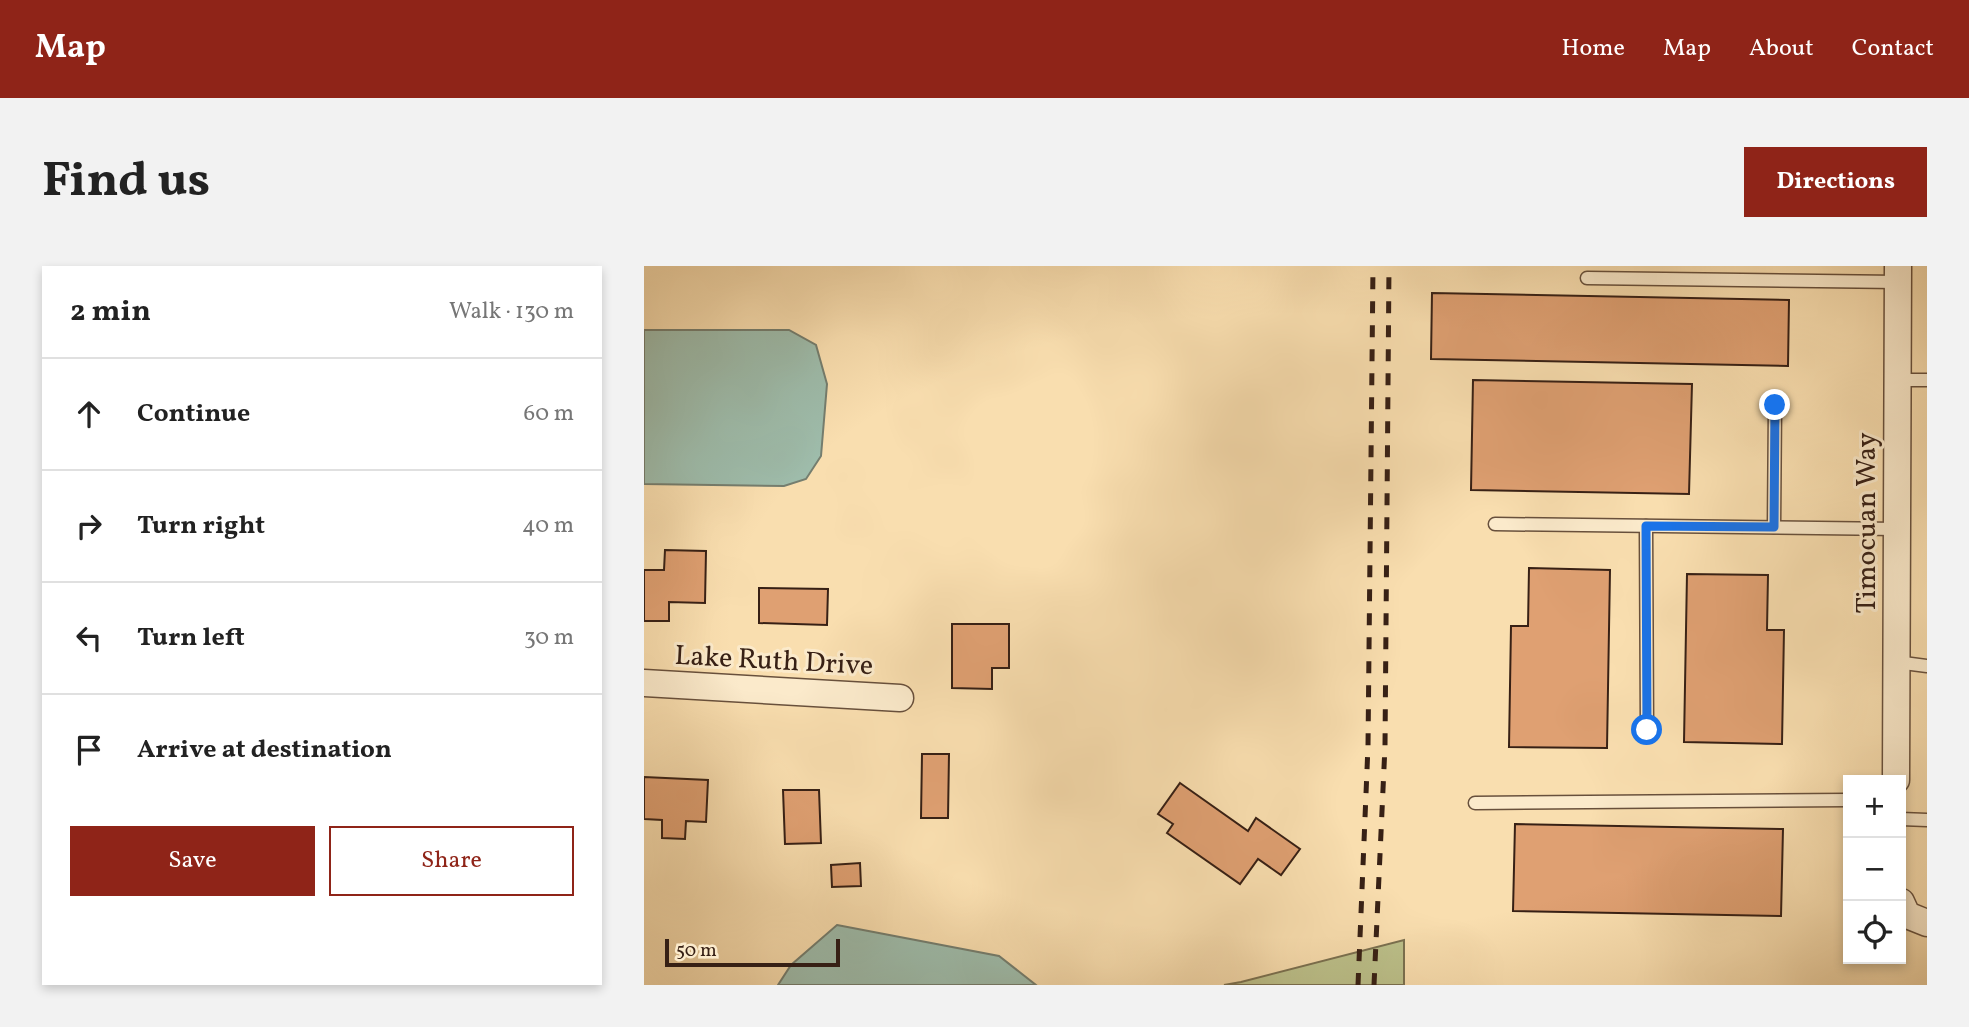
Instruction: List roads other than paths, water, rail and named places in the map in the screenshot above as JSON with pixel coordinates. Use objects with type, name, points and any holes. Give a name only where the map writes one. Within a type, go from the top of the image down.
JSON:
[{"type":"street","name":"Timocuan Way","points":[[1896,775],[1898,274]]},
{"type":"street","name":"Lake Ruth Drive","points":[[644,683],[900,698]]},
{"type":"street","points":[[1906,913],[1927,923]]},
{"type":"lane","points":[[1587,278],[1898,274]]},
{"type":"lane","points":[[1897,380],[1927,380]]},
{"type":"lane","points":[[1774,527],[1775,405]]},
{"type":"lane","points":[[1495,524],[1897,529]]},
{"type":"lane","points":[[1646,526],[1647,730]]},
{"type":"lane","points":[[1896,662],[1927,667]]},
{"type":"lane","points":[[1475,803],[1843,800]]},
{"type":"lane","points":[[1906,819],[1927,820]]},
{"type":"railway","points":[[1358,985],[1368,746],[1373,266]]},
{"type":"railway","points":[[1374,985],[1385,746],[1389,266]]}]
